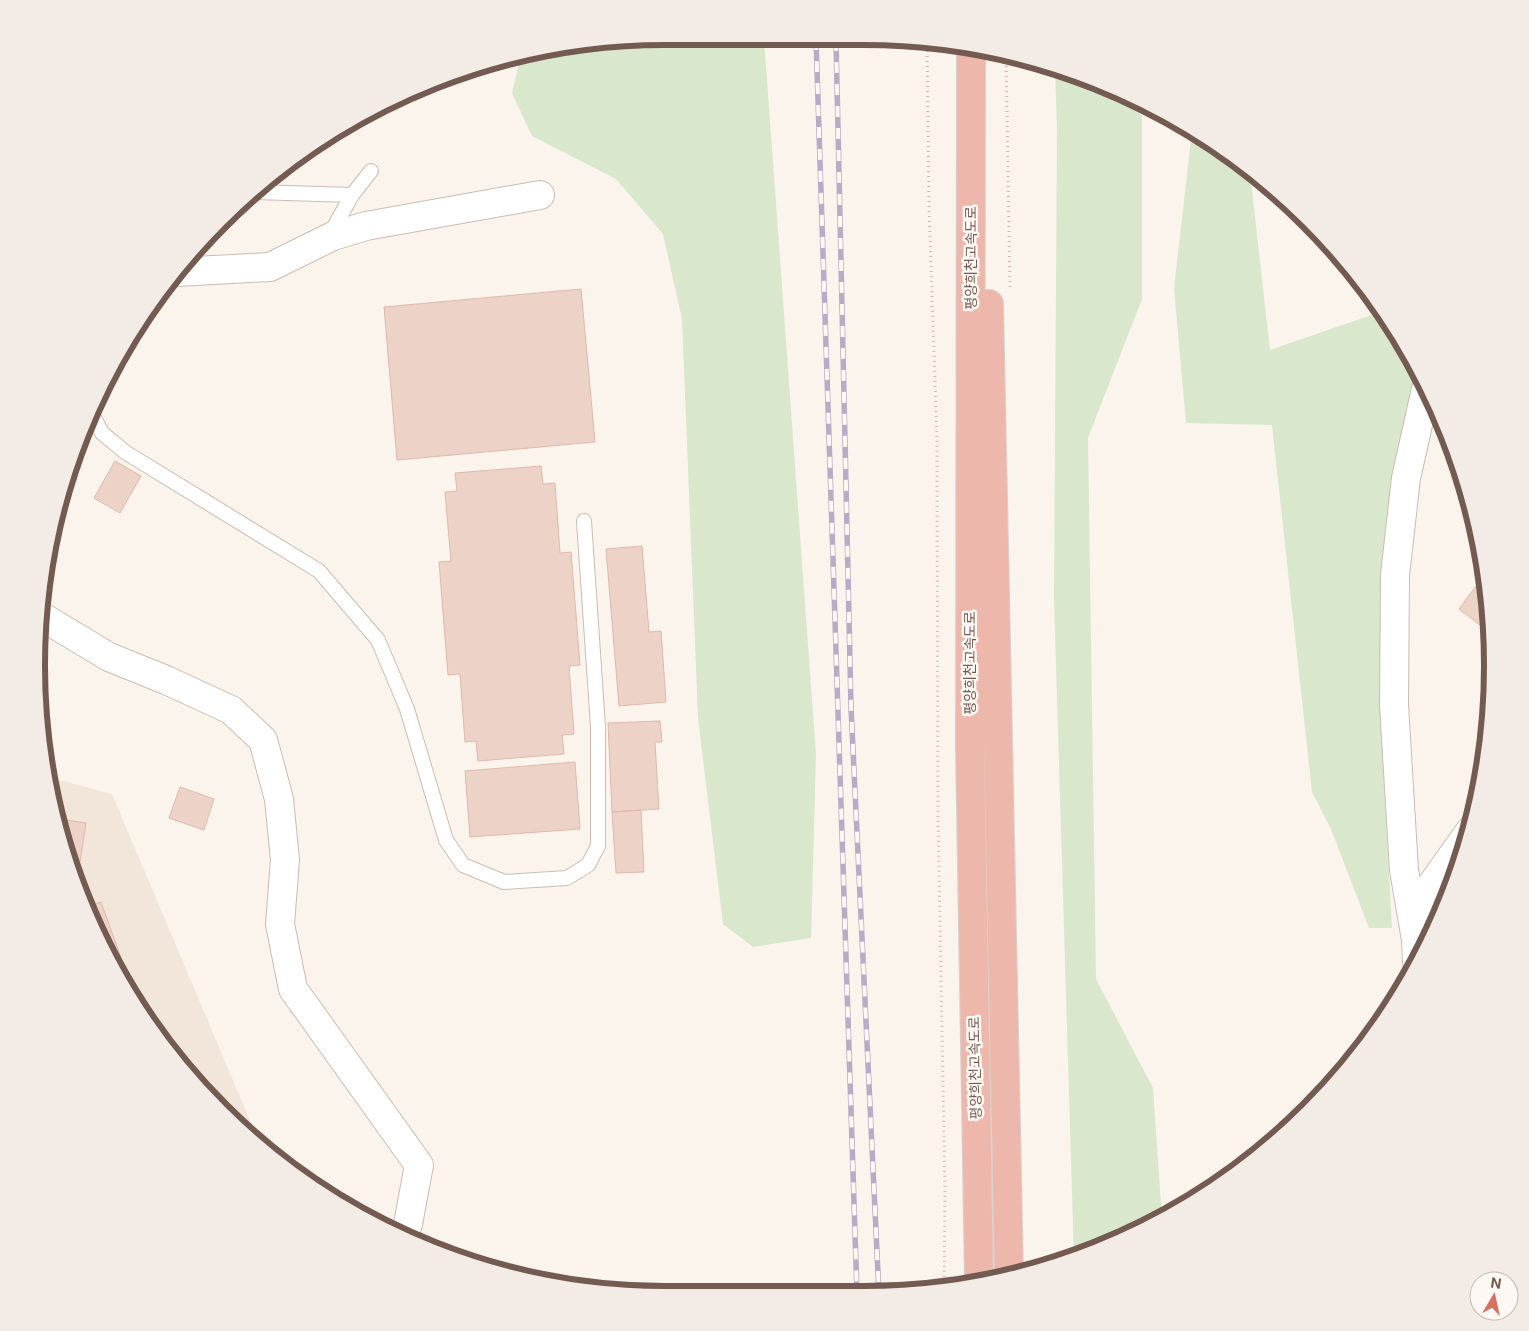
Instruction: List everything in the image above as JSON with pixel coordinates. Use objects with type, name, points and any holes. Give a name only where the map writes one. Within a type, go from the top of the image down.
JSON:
[{"type":"highway","name":"평양희천고속도로","points":[[971,55],[970,749],[979,1275]]},
{"type":"highway","name":"평양희천고속도로","points":[[988,58],[988,292],[1009,1268]]},
{"type":"street","points":[[186,271],[270,267],[328,239],[366,226],[540,196]]},
{"type":"street","points":[[1416,948],[1404,870],[1395,714],[1395,576],[1406,478],[1424,399]]},
{"type":"street","points":[[47,619],[109,657],[166,680],[231,710],[263,740],[279,799],[285,860],[280,924],[293,989],[345,1059],[419,1166],[406,1229]]},
{"type":"street","points":[[1417,945],[1430,887],[1455,852]]},
{"type":"lane","points":[[328,239],[352,194],[371,171]]},
{"type":"lane","points":[[264,192],[352,194]]},
{"type":"lane","points":[[95,420],[102,433],[124,452],[319,571],[378,640],[407,709],[446,840],[463,866],[504,882],[567,878],[588,865],[598,846],[598,727],[584,521]]},
{"type":"path","points":[[927,48],[929,205],[937,439],[938,815],[945,1183],[944,1281]]},
{"type":"shaded area","points":[[56,779],[112,794],[254,1130],[199,1075],[173,1043],[128,976],[92,903],[66,826]]},
{"type":"green space","points":[[765,45],[816,755],[811,938],[753,947],[723,924],[698,718],[682,319],[663,234],[616,179],[532,136],[512,93],[519,63],[544,57],[625,46]]},
{"type":"green space","points":[[1055,76],[1101,92],[1142,111],[1142,299],[1088,438],[1096,979],[1153,1088],[1161,1210],[1101,1239],[1074,1249],[1054,599],[1057,129]]},
{"type":"green space","points":[[1191,139],[1251,181],[1270,350],[1374,314],[1401,355],[1416,383],[1395,483],[1387,546],[1380,712],[1392,928],[1369,928],[1331,829],[1312,792],[1272,425],[1186,423],[1174,288]]},
{"type":"building","points":[[581,289],[595,442],[397,460],[384,307]]},
{"type":"building","points":[[115,461],[141,476],[120,513],[94,498]]},
{"type":"building","points":[[541,466],[543,484],[555,483],[560,553],[571,552],[580,665],[569,666],[574,734],[562,735],[564,754],[478,761],[476,741],[465,742],[460,674],[448,675],[439,562],[451,561],[445,492],[457,491],[455,473]]},
{"type":"building","points":[[642,546],[649,632],[661,631],[666,702],[619,706],[606,549]]},
{"type":"building","points":[[1479,583],[1483,628],[1459,609]]},
{"type":"building","points":[[660,721],[662,742],[655,742],[659,809],[612,812],[608,723]]},
{"type":"building","points":[[575,762],[580,829],[470,837],[465,771]]},
{"type":"building","points":[[180,787],[214,799],[204,830],[169,818]]},
{"type":"building","points":[[641,810],[644,872],[616,873],[612,812]]},
{"type":"building","points":[[65,820],[86,823],[80,862],[77,861]]},
{"type":"building","points":[[101,902],[127,974],[109,940],[93,905]]},
{"type":"railway","points":[[816,45],[857,1286]]},
{"type":"railway","points":[[836,45],[851,707],[879,1286]]}]
